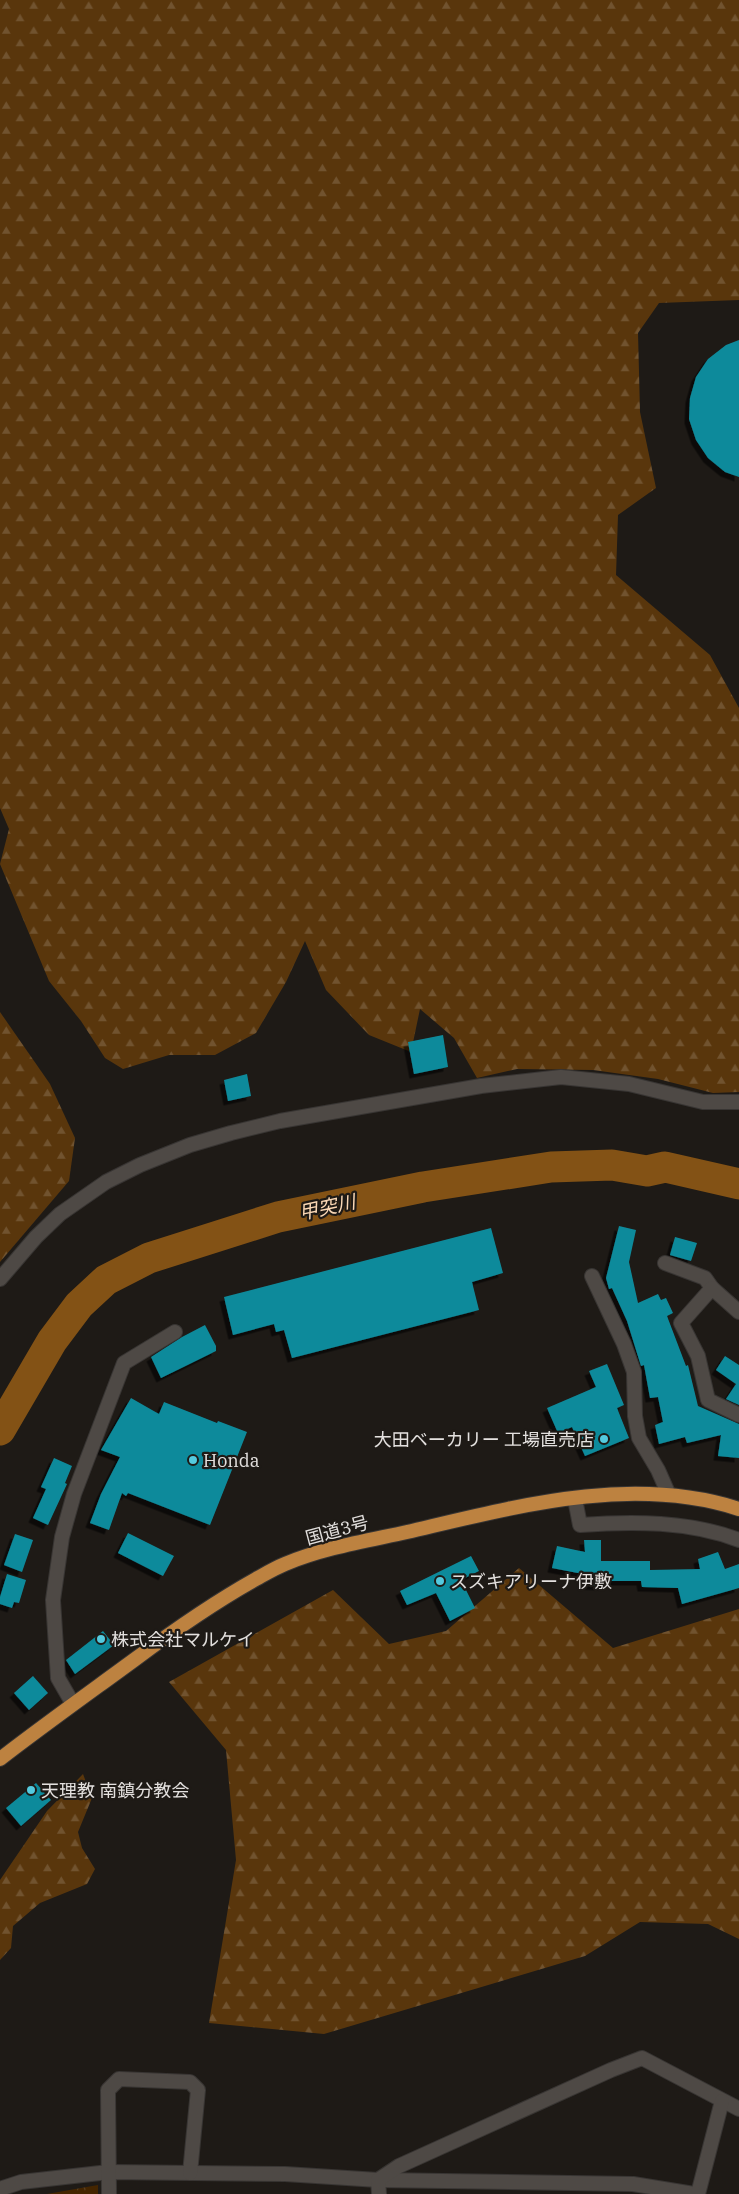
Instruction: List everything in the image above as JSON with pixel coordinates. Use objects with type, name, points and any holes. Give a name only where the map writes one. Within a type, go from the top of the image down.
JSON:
[{"type":"highway","name":"国道3号","points":[[0,1759],[219,1599],[285,1564],[358,1543],[462,1519],[522,1506],[576,1499],[631,1493],[669,1495],[722,1504],[739,1509]]},
{"type":"street","points":[[0,1279],[36,1237],[60,1214],[99,1187],[140,1165],[190,1145],[280,1121],[481,1086],[561,1077],[629,1084],[703,1102],[739,1102]]},
{"type":"street","points":[[665,1263],[704,1278],[712,1288],[739,1312]]},
{"type":"street","points":[[592,1276],[624,1344],[634,1372],[635,1416],[640,1438],[658,1470],[669,1495]]},
{"type":"street","points":[[712,1288],[681,1323],[698,1356],[708,1400],[739,1415]]},
{"type":"street","points":[[73,1704],[58,1678],[53,1600],[62,1537],[74,1494],[124,1363],[175,1332]]},
{"type":"street","points":[[576,1499],[580,1524],[620,1522],[676,1525],[727,1535],[739,1540]]},
{"type":"street","points":[[378,2180],[399,2166],[611,2070],[642,2058],[739,2109]]},
{"type":"street","points":[[109,2194],[108,2090],[119,2079],[190,2082],[198,2090],[190,2173]]},
{"type":"street","points":[[698,2194],[722,2101]]},
{"type":"street","points":[[0,2189],[21,2182],[109,2172],[285,2174],[378,2180],[633,2184],[694,2194]]},
{"type":"street","points":[[378,2180],[379,2194]]},
{"type":"green space","points":[[0,0],[739,0],[739,300],[659,303],[638,333],[640,412],[656,488],[618,515],[616,575],[710,655],[739,708],[739,1092],[713,1093],[658,1079],[593,1070],[517,1069],[477,1078],[454,1038],[420,1009],[411,1052],[369,1035],[326,990],[305,941],[286,982],[256,1033],[215,1055],[169,1055],[123,1069],[105,1058],[81,1021],[49,981],[0,864],[9,829],[0,808]]},
{"type":"green space","points":[[0,1012],[50,1084],[75,1138],[69,1181],[0,1262]]},
{"type":"green space","points":[[519,1568],[613,1648],[739,1609],[739,1939],[708,1924],[640,1922],[585,1956],[324,2034],[209,2023],[236,1860],[226,1750],[169,1682],[333,1590],[389,1644],[446,1631]]},
{"type":"green space","points":[[83,1774],[92,1798],[78,1832],[82,1848],[95,1869],[87,1884],[40,1903],[13,1926],[11,1948],[0,1960],[0,1880],[47,1811]]},
{"type":"green space","points":[[98,2185],[98,2194],[47,2194]]},
{"type":"building","points":[[739,340],[739,477],[725,472],[708,458],[696,440],[689,419],[690,398],[696,377],[708,359],[726,345]]},
{"type":"building","points":[[443,1035],[448,1067],[414,1074],[408,1042]]},
{"type":"building","points":[[247,1074],[251,1096],[228,1101],[224,1080]]},
{"type":"building","points":[[619,1226],[636,1230],[629,1262],[638,1303],[658,1294],[661,1300],[666,1298],[673,1313],[667,1316],[686,1366],[688,1365],[698,1406],[739,1424],[739,1458],[718,1456],[721,1435],[687,1443],[685,1437],[659,1444],[655,1425],[663,1422],[658,1397],[650,1398],[644,1365],[641,1366],[627,1321],[612,1288],[609,1289],[606,1278]]},
{"type":"building","points":[[491,1228],[503,1273],[472,1282],[479,1310],[292,1358],[284,1330],[276,1332],[274,1324],[233,1335],[224,1297]]},
{"type":"building","points":[[675,1237],[697,1243],[691,1261],[670,1255]]},
{"type":"building","points":[[205,1325],[216,1346],[216,1351],[161,1378],[151,1357]]},
{"type":"building","points":[[725,1356],[739,1365],[739,1405],[726,1399],[736,1384],[716,1370]]},
{"type":"building","points":[[607,1364],[624,1405],[617,1408],[629,1438],[585,1456],[572,1427],[558,1433],[547,1408],[596,1387],[589,1371]]},
{"type":"building","points":[[131,1398],[159,1414],[164,1402],[217,1423],[218,1421],[247,1432],[210,1525],[128,1493],[126,1496],[122,1493],[109,1530],[90,1523],[101,1494],[120,1457],[101,1450]]},
{"type":"building","points":[[54,1458],[72,1466],[65,1483],[67,1484],[48,1525],[33,1518],[46,1489],[41,1487]]},
{"type":"building","points":[[128,1533],[174,1556],[163,1576],[118,1553]]},
{"type":"building","points":[[15,1534],[33,1540],[22,1572],[4,1565]]},
{"type":"building","points":[[584,1540],[601,1540],[601,1561],[650,1561],[650,1570],[700,1569],[698,1559],[718,1552],[725,1569],[739,1564],[739,1588],[682,1604],[678,1588],[642,1587],[641,1581],[607,1581],[606,1586],[583,1585],[583,1574],[552,1568],[557,1546],[585,1552]]},
{"type":"building","points":[[471,1556],[479,1571],[461,1580],[475,1608],[450,1621],[436,1593],[407,1605],[400,1591]]},
{"type":"building","points":[[7,1574],[26,1580],[19,1603],[14,1602],[12,1608],[0,1604],[0,1597]]},
{"type":"building","points":[[103,1631],[114,1645],[75,1674],[66,1660]]},
{"type":"building","points":[[33,1676],[48,1693],[29,1710],[14,1693]]},
{"type":"building","points":[[36,1783],[51,1800],[21,1826],[6,1808]]},
{"type":"waterway","name":"甲突川","points":[[0,1430],[52,1341],[79,1305],[106,1280],[149,1258],[278,1217],[423,1187],[551,1167],[612,1165],[647,1171],[665,1167],[739,1184]]},
{"type":"place","name":"大田ベーカリー 工場直売店","points":[[604,1439]]},
{"type":"place","name":"Honda","points":[[193,1460]]},
{"type":"place","name":"スズキアリーナ伊敷","points":[[440,1581]]},
{"type":"place","name":"株式会社マルケイ","points":[[101,1639]]},
{"type":"place","name":"天理教 南鎮分教会","points":[[31,1790]]}]
